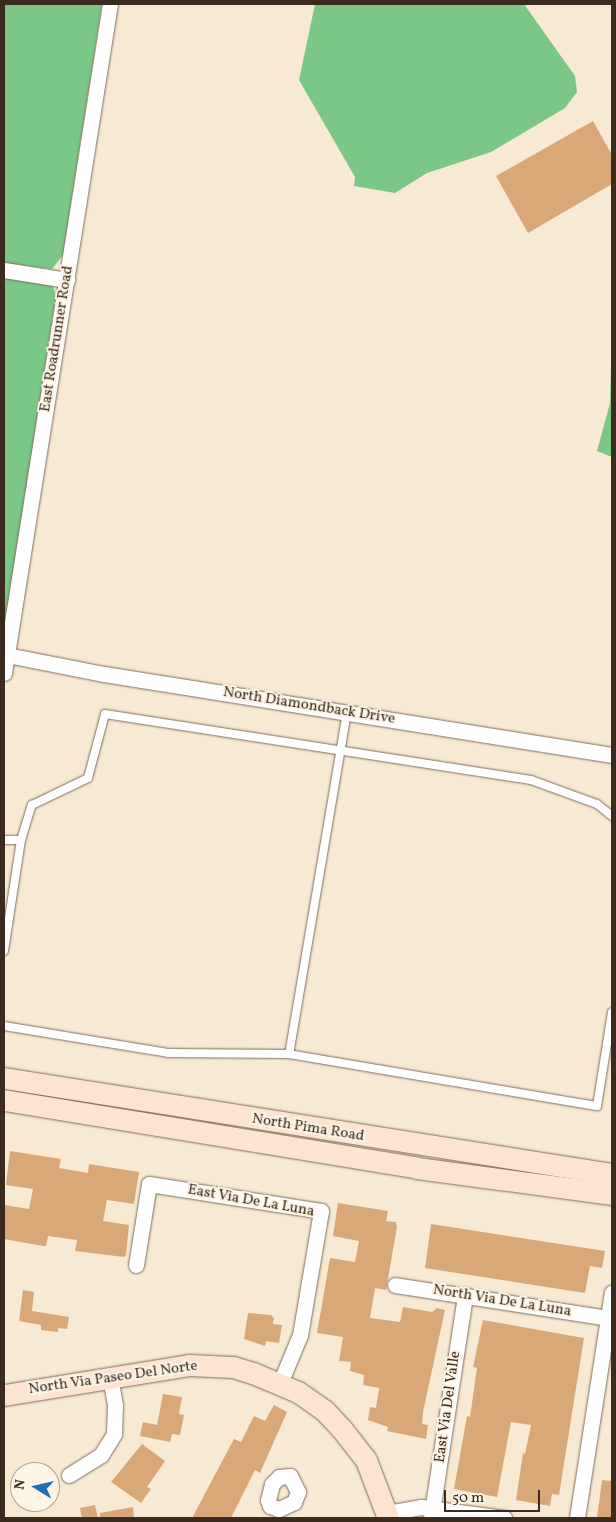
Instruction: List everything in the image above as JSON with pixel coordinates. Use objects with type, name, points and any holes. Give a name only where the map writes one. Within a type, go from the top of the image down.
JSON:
[{"type":"main road","name":"North Pima Road","points":[[4,1078],[612,1174]]},
{"type":"main road","name":"North Pima Road","points":[[4,1100],[417,1168],[612,1194]]},
{"type":"main road","name":"North Via Paseo Del Norte","points":[[4,1394],[189,1365],[210,1365],[240,1369],[280,1383],[311,1401],[341,1428],[366,1460],[388,1516]]},
{"type":"street","name":"East Roadrunner Road","points":[[4,673],[110,4]]},
{"type":"street","points":[[4,270],[66,280]]},
{"type":"street","name":"North Diamondback Drive","points":[[7,655],[104,674],[612,754]]},
{"type":"street","name":"East Via De La Luna","points":[[136,1266],[149,1184],[321,1212],[300,1335],[280,1383]]},
{"type":"street","name":"North Via De La Luna","points":[[395,1285],[608,1318]]},
{"type":"street","points":[[577,1518],[612,1293]]},
{"type":"street","name":"East Via Del Valle","points":[[432,1513],[465,1296]]},
{"type":"street","points":[[69,1476],[101,1455],[114,1434],[115,1405],[110,1378]]},
{"type":"street","points":[[388,1516],[410,1507],[432,1513],[504,1518]]},
{"type":"lane","points":[[289,1054],[347,712]]},
{"type":"lane","points":[[4,951],[21,840],[32,805],[88,778],[106,714],[531,780],[598,804],[612,816]]},
{"type":"lane","points":[[4,840],[21,840]]},
{"type":"lane","points":[[4,1026],[168,1053],[289,1054],[596,1106],[612,1012]]},
{"type":"green space","points":[[4,4],[102,4],[63,255],[52,269],[4,263]]},
{"type":"green space","points":[[315,4],[524,4],[575,76],[577,92],[565,108],[491,152],[427,173],[395,193],[354,186],[355,177],[299,80]]},
{"type":"green space","points":[[4,277],[52,285],[56,295],[4,633]]},
{"type":"green space","points":[[612,322],[612,457],[597,451],[610,403]]},
{"type":"building","points":[[593,121],[612,155],[612,184],[528,233],[496,176]]},
{"type":"building","points":[[10,1151],[61,1159],[59,1168],[88,1173],[89,1164],[139,1172],[134,1204],[107,1200],[103,1221],[129,1225],[126,1255],[124,1257],[75,1251],[77,1240],[48,1236],[46,1246],[4,1239],[4,1205],[29,1209],[33,1189],[6,1185]]},
{"type":"building","points":[[338,1203],[388,1211],[386,1221],[396,1222],[397,1227],[386,1290],[375,1288],[370,1318],[400,1322],[403,1307],[432,1312],[437,1308],[445,1310],[423,1412],[422,1424],[428,1425],[426,1439],[387,1431],[388,1427],[368,1420],[370,1407],[376,1408],[379,1388],[363,1385],[364,1375],[350,1371],[351,1362],[339,1361],[343,1337],[317,1333],[330,1258],[355,1262],[359,1241],[333,1236]]},
{"type":"building","points":[[431,1224],[605,1251],[602,1268],[590,1266],[585,1293],[425,1268]]},
{"type":"building","points":[[23,1290],[34,1292],[32,1311],[69,1317],[67,1329],[58,1328],[58,1332],[41,1330],[41,1325],[19,1321]]},
{"type":"building","points":[[248,1313],[271,1315],[274,1318],[273,1324],[282,1325],[279,1343],[266,1341],[265,1346],[244,1339]]},
{"type":"building","points":[[483,1320],[584,1338],[559,1495],[552,1494],[550,1506],[516,1500],[523,1453],[525,1454],[531,1425],[511,1422],[497,1497],[454,1489],[467,1416],[470,1417],[477,1368],[473,1367]]},
{"type":"building","points":[[163,1394],[182,1397],[179,1414],[184,1415],[180,1435],[172,1434],[170,1442],[140,1436],[143,1422],[157,1425]]},
{"type":"building","points":[[274,1405],[287,1412],[260,1473],[255,1470],[231,1518],[192,1518],[234,1439],[241,1442],[254,1416],[265,1421]]},
{"type":"building","points":[[142,1444],[165,1461],[147,1487],[151,1489],[141,1503],[111,1482]]},
{"type":"building","points":[[602,1480],[612,1481],[612,1518],[597,1518]]},
{"type":"building","points":[[95,1505],[98,1518],[82,1518],[80,1508]]},
{"type":"building","points":[[133,1507],[134,1518],[100,1518],[100,1513]]}]
